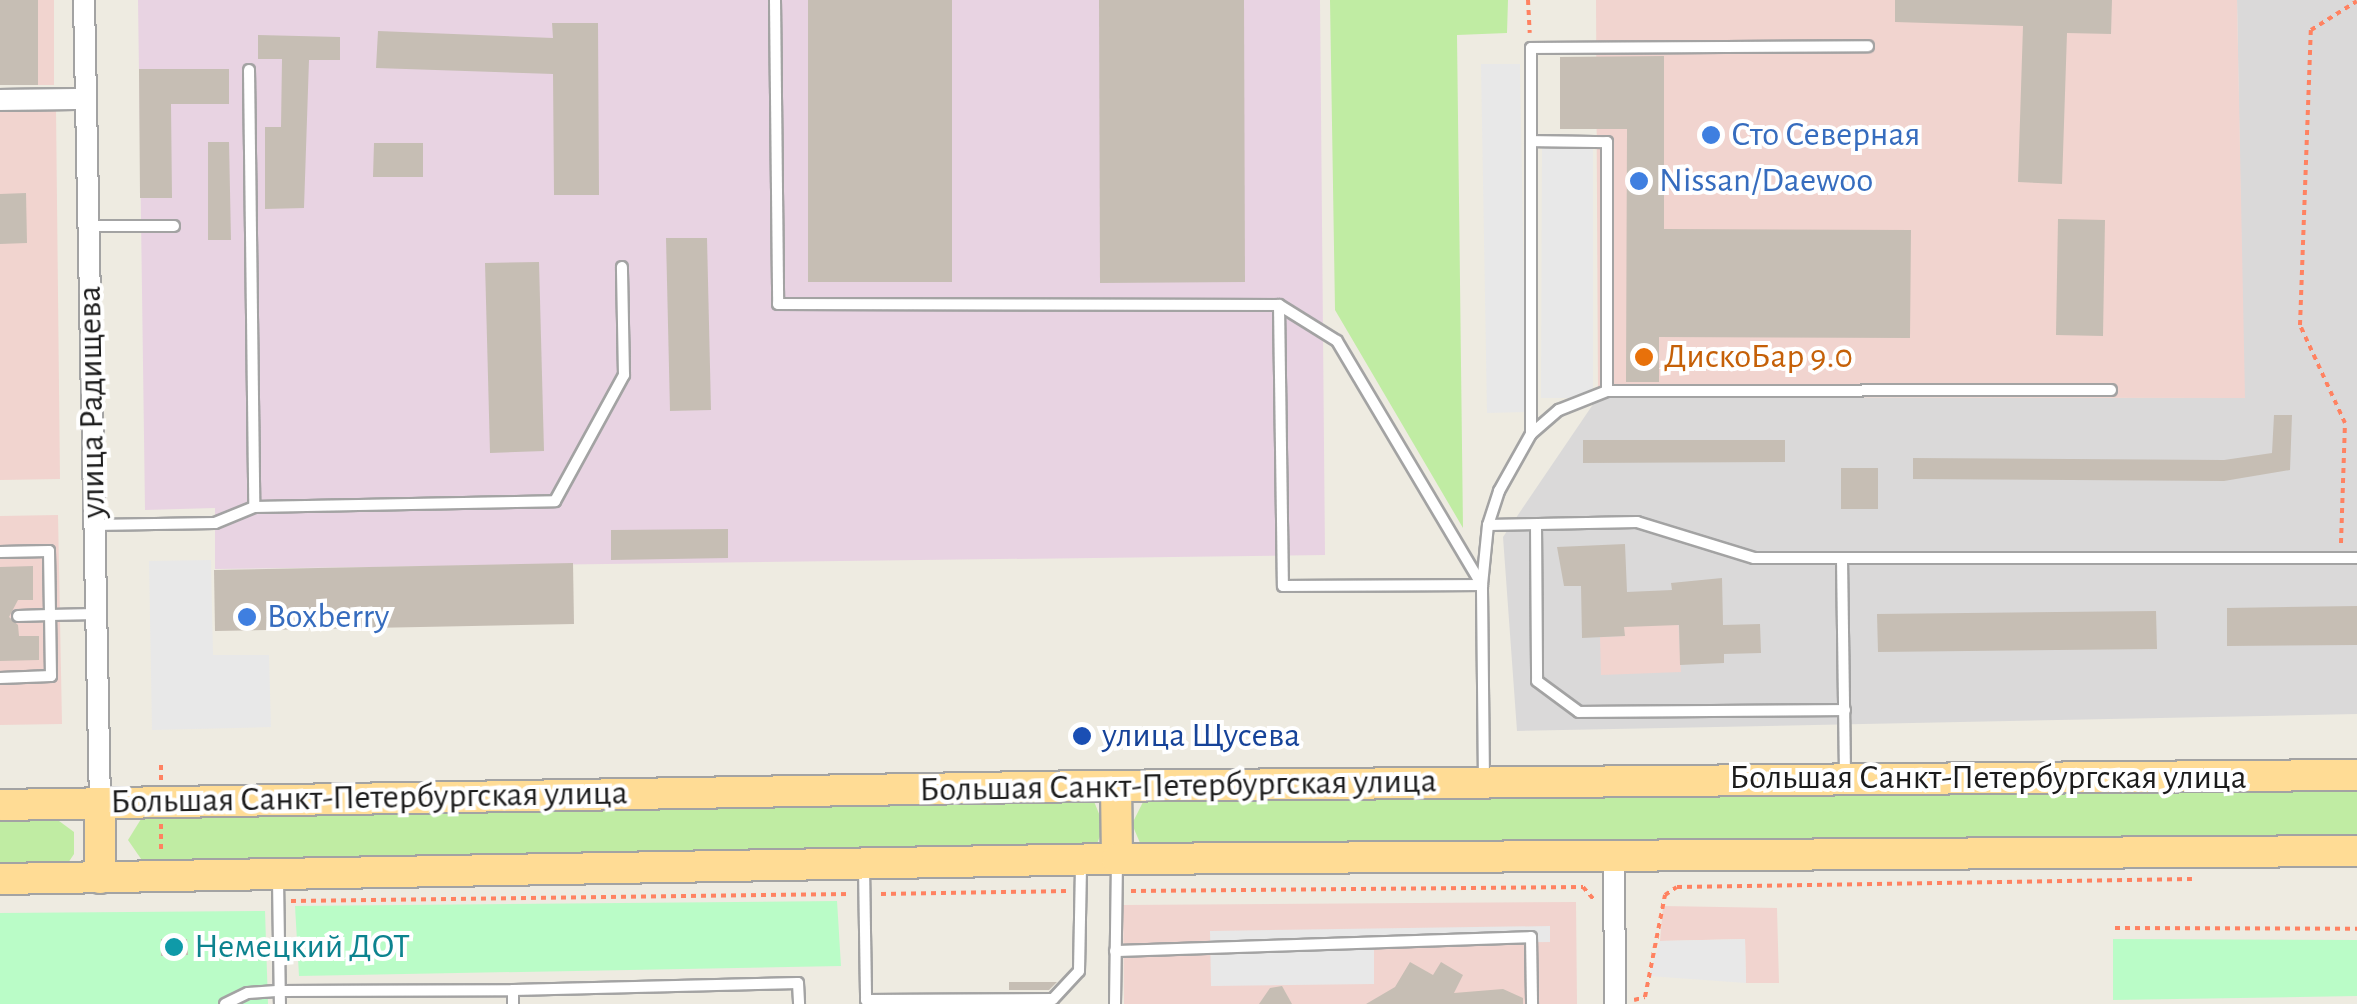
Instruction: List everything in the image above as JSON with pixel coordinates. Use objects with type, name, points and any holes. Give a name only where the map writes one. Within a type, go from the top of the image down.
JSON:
[{"type":"main road","name":"Большая Санкт-Петербургская улица","points":[[0,805],[1116,786],[2357,775]]},
{"type":"main road","points":[[1116,786],[1117,859]]},
{"type":"main road","points":[[100,803],[100,878]]},
{"type":"main road","name":"Большая Санкт-Петербургская улица","points":[[0,879],[1117,859],[2357,851]]},
{"type":"street","name":"улица Радищева","points":[[84,0],[100,803]]},
{"type":"street","points":[[0,100],[85,99]]},
{"type":"street","points":[[1614,856],[1615,1004]]},
{"type":"lane","points":[[774,0],[778,304],[1279,305],[1337,341],[1482,586]]},
{"type":"lane","points":[[1531,434],[1530,48],[1868,46]]},
{"type":"lane","points":[[249,70],[254,507]]},
{"type":"lane","points":[[1531,141],[1606,142],[1607,391]]},
{"type":"lane","points":[[88,226],[174,226]]},
{"type":"lane","points":[[95,526],[215,523],[254,507],[555,502],[624,375],[622,267]]},
{"type":"lane","points":[[1279,305],[1283,586],[1482,586]]},
{"type":"lane","points":[[1484,782],[1482,586],[1488,525],[1499,492],[1531,434],[1559,410],[1607,391],[2111,390]]},
{"type":"lane","points":[[1488,525],[1637,522],[1754,558],[2357,558]]},
{"type":"lane","points":[[1536,525],[1537,681],[1578,712],[1844,710]]},
{"type":"lane","points":[[0,552],[49,551],[51,676],[0,678]]},
{"type":"lane","points":[[1842,559],[1845,779]]},
{"type":"lane","points":[[18,616],[96,614]]},
{"type":"lane","points":[[1116,1004],[1117,859]]},
{"type":"lane","points":[[864,865],[866,1000],[1053,999],[1079,970],[1081,861]]},
{"type":"lane","points":[[278,876],[280,1004]]},
{"type":"lane","points":[[1115,952],[1531,937],[1532,1004]]},
{"type":"lane","points":[[225,1004],[248,993],[280,991],[798,983],[799,1004]]},
{"type":"lane","points":[[513,990],[513,1004]]},
{"type":"path","points":[[1528,0],[1530,48]]},
{"type":"path","points":[[2340,558],[2345,423],[2300,325],[2311,30],[2357,1]]},
{"type":"path","points":[[161,764],[162,877]]},
{"type":"path","points":[[1624,1004],[1645,996],[1665,895],[1677,887],[2202,879]]},
{"type":"path","points":[[2115,928],[2357,929]]},
{"type":"shaded area","points":[[0,0],[54,0],[54,85],[0,85]]},
{"type":"shaded area","points":[[138,0],[1320,0],[1325,555],[215,569],[215,508],[145,510]]},
{"type":"shaded area","points":[[1596,0],[2237,0],[2245,398],[1598,397]]},
{"type":"shaded area","points":[[2237,0],[2357,0],[2357,714],[1517,731],[1503,537],[1598,397],[2244,398]]},
{"type":"shaded area","points":[[1481,64],[1520,64],[1526,412],[1487,413]]},
{"type":"shaded area","points":[[56,109],[60,479],[0,480],[0,110]]},
{"type":"shaded area","points":[[1542,144],[1593,144],[1593,398],[1541,398]]},
{"type":"shaded area","points":[[58,515],[62,724],[0,725],[0,516]]},
{"type":"shaded area","points":[[211,560],[213,655],[269,655],[271,727],[152,730],[149,561]]},
{"type":"shaded area","points":[[1678,615],[1681,672],[1601,675],[1600,637],[1624,636],[1624,627]]},
{"type":"shaded area","points":[[1576,902],[1577,1004],[1124,1004],[1123,905]]},
{"type":"shaded area","points":[[1663,906],[1777,908],[1779,983],[1746,983],[1745,939],[1660,941]]},
{"type":"shaded area","points":[[1550,926],[1550,942],[1374,944],[1374,984],[1211,986],[1210,931]]},
{"type":"shaded area","points":[[1745,939],[1746,983],[1649,976],[1660,941]]},
{"type":"green space","points":[[1330,0],[1508,0],[1507,33],[1457,35],[1463,528],[1335,310]]},
{"type":"green space","points":[[2357,784],[2357,842],[1143,850],[1132,824],[1145,798]]},
{"type":"green space","points":[[1093,799],[1104,826],[1093,854],[148,869],[128,840],[146,811]]},
{"type":"green space","points":[[55,818],[74,832],[74,854],[68,863],[0,870],[0,820]]},
{"type":"green space","points":[[837,901],[841,966],[299,976],[295,906]]},
{"type":"green space","points":[[265,911],[268,1004],[0,1004],[0,913]]},
{"type":"green space","points":[[2113,939],[2357,940],[2357,996],[2113,1000]]},
{"type":"building","points":[[0,0],[38,0],[38,85],[0,85]]},
{"type":"building","points":[[808,0],[952,0],[952,282],[808,282]]},
{"type":"building","points":[[1099,0],[1244,0],[1245,282],[1100,283]]},
{"type":"building","points":[[1895,0],[2112,0],[2111,34],[2067,33],[2062,184],[2018,182],[2023,26],[1895,22]]},
{"type":"building","points":[[552,23],[598,23],[599,195],[554,195],[553,74],[376,68],[378,31],[553,38]]},
{"type":"building","points":[[258,35],[340,37],[340,60],[309,60],[304,208],[265,209],[265,127],[281,127],[282,59],[258,59]]},
{"type":"building","points":[[1664,56],[1664,229],[1911,230],[1910,338],[1659,337],[1659,382],[1626,382],[1627,129],[1560,129],[1560,57]]},
{"type":"building","points":[[139,69],[229,69],[229,104],[171,104],[172,198],[140,198]]},
{"type":"building","points":[[208,142],[229,142],[231,240],[208,240]]},
{"type":"building","points":[[374,143],[423,143],[423,177],[373,177]]},
{"type":"building","points":[[26,193],[27,243],[0,244],[0,194]]},
{"type":"building","points":[[2058,219],[2105,220],[2103,336],[2056,335]]},
{"type":"building","points":[[666,238],[707,238],[711,410],[670,411]]},
{"type":"building","points":[[539,262],[544,451],[490,453],[485,263]]},
{"type":"building","points":[[2274,415],[2292,415],[2290,470],[2224,481],[1913,479],[1913,458],[2224,460],[2272,453]]},
{"type":"building","points":[[1583,440],[1785,440],[1785,462],[1583,463]]},
{"type":"building","points":[[1841,468],[1878,468],[1878,509],[1841,509]]},
{"type":"building","points":[[728,529],[728,558],[611,560],[611,530]]},
{"type":"building","points":[[1625,544],[1627,592],[1672,590],[1671,583],[1722,578],[1723,625],[1760,624],[1761,653],[1724,654],[1724,663],[1680,665],[1679,625],[1624,627],[1625,636],[1582,638],[1581,586],[1564,586],[1557,547]]},
{"type":"building","points":[[573,563],[574,624],[215,631],[214,570]]},
{"type":"building","points":[[33,566],[33,600],[18,600],[9,617],[18,625],[19,636],[39,636],[39,660],[0,661],[0,567]]},
{"type":"building","points":[[2357,606],[2357,645],[2227,646],[2227,608]]},
{"type":"building","points":[[2156,611],[2157,649],[1878,652],[1877,614]]},
{"type":"building","name":"Немецкий ДОТ","points":[[161,939],[187,939],[188,955],[161,956]]},
{"type":"building","points":[[1410,962],[1433,975],[1441,962],[1463,975],[1454,993],[1503,989],[1523,998],[1523,1004],[1366,1004],[1395,987]]},
{"type":"building","points":[[1009,982],[1057,982],[1049,990],[1009,990]]},
{"type":"building","points":[[1282,986],[1292,1004],[1259,1004],[1270,988]]},
{"type":"place","name":"Сто Северная","points":[[1711,135]]},
{"type":"place","name":"Nissan/Daewoo","points":[[1639,181]]},
{"type":"place","name":"ДискоБар 9.0","points":[[1644,357]]},
{"type":"place","name":"Boxberry","points":[[247,617]]},
{"type":"place","name":"улица Щусева","points":[[1082,736]]},
{"type":"place","name":"Немецкий ДОТ","points":[[174,947]]}]
